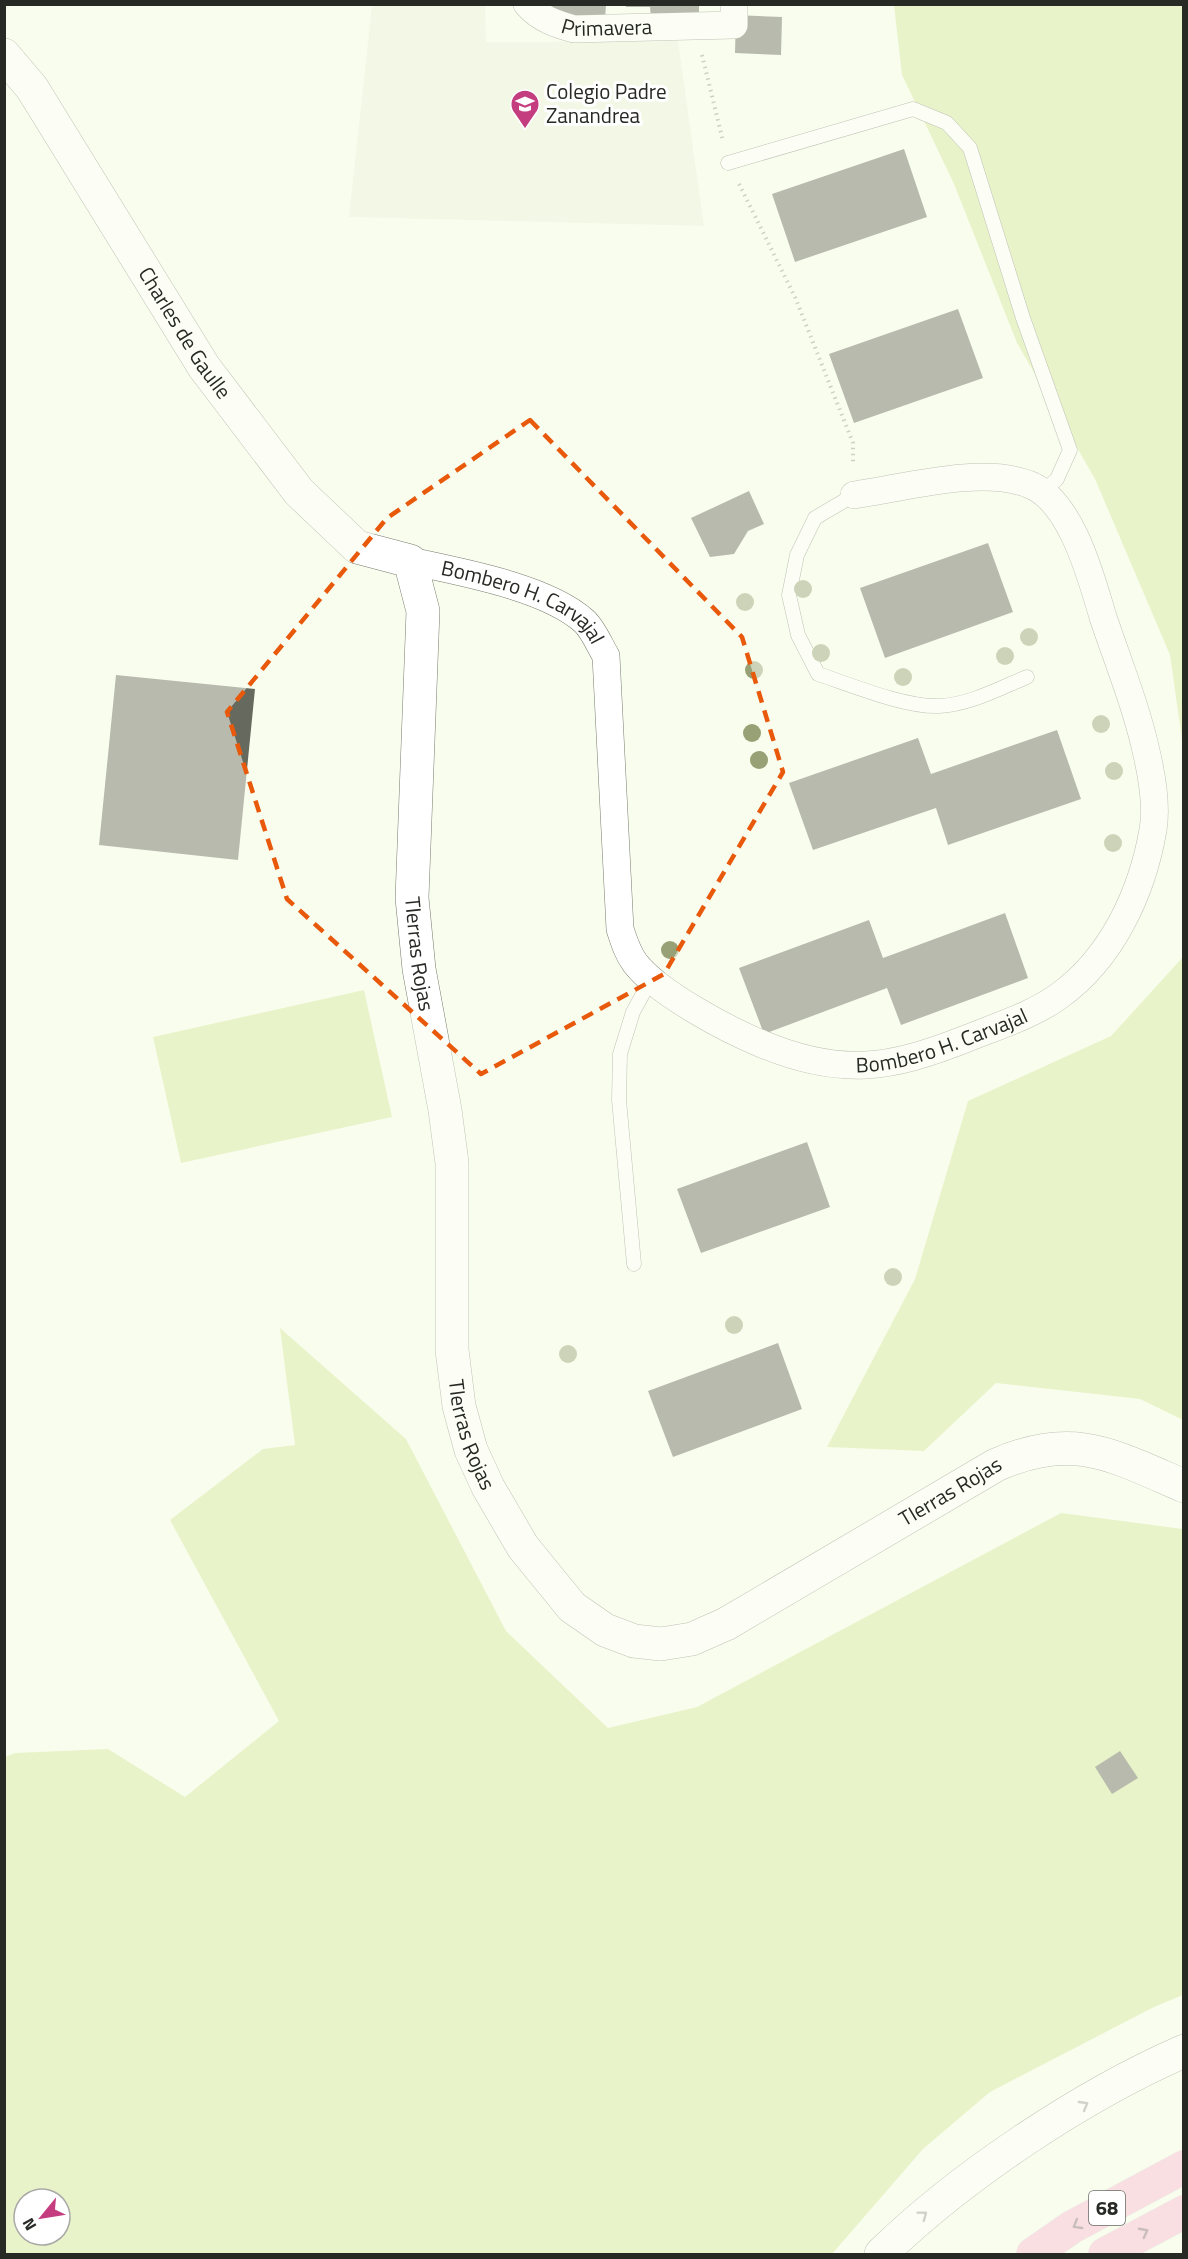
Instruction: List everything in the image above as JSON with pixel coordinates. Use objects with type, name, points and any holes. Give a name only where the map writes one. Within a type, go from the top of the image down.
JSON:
[{"type":"highway","name":"68","points":[[1033,2254],[1072,2227],[1184,2167]]},
{"type":"highway","name":"68","points":[[1106,2254],[1184,2212]]},
{"type":"street","name":"Primavera","points":[[527,4],[535,13],[552,23],[574,29],[734,25],[734,4]]},
{"type":"street","name":"Charles de Gaulle","points":[[4,55],[32,88],[204,367],[286,476],[299,492],[357,547],[410,561]]},
{"type":"street","points":[[854,495],[976,477],[1002,477],[1030,484],[1043,492]]},
{"type":"street","name":"Bombero H. Carvajal","points":[[410,561],[497,581],[554,603],[585,622],[606,656],[620,929],[626,950],[636,965],[651,979],[691,1006],[745,1037],[796,1058],[860,1067],[919,1057],[1016,1018],[1058,997],[1092,968],[1123,922],[1142,872],[1154,827],[1147,754],[1081,545],[1043,492]]},
{"type":"street","name":"TIerras Rojas","points":[[410,561],[423,611],[412,898],[419,969],[446,1110],[452,1163],[452,1350],[459,1406],[471,1450],[488,1487],[523,1547],[572,1607],[605,1630],[634,1641],[661,1644],[692,1639],[726,1624],[996,1465],[1036,1450],[1084,1449],[1107,1453],[1184,1486]]},
{"type":"street","points":[[881,2254],[916,2220],[1038,2132],[1153,2064],[1184,2051]]},
{"type":"lane","points":[[728,163],[913,109],[947,123],[970,148],[1023,318],[1070,450],[1057,479],[1043,492]]},
{"type":"lane","points":[[854,495],[815,518],[797,555],[789,595],[798,635],[818,674],[883,696],[939,706],[974,698],[1027,677]]},
{"type":"lane","points":[[634,1264],[620,1100],[620,1054],[633,1012],[651,979]]},
{"type":"path","points":[[694,25],[728,163],[795,297],[853,443],[854,495]]},
{"type":"highlighted area","points":[[530,420],[742,637],[783,772],[664,974],[481,1074],[287,899],[227,712],[387,518]]},
{"type":"shaded area","name":"Colegio Padre Zanandrea","points":[[372,5],[485,5],[486,42],[678,41],[704,226],[349,217]]},
{"type":"green space","points":[[894,5],[1183,5],[1183,747],[1170,655],[1095,479],[1017,343],[954,184],[902,75]]},
{"type":"green space","points":[[1183,957],[1183,1420],[1140,1399],[996,1383],[924,1451],[827,1447],[915,1279],[968,1101],[1111,1036]]},
{"type":"green space","points":[[364,990],[392,1117],[181,1163],[153,1037]]},
{"type":"green space","points":[[280,1328],[406,1439],[506,1631],[608,1728],[697,1707],[1061,1513],[1183,1529],[1183,1995],[1154,2007],[990,2092],[923,2149],[832,2254],[5,2254],[5,1757],[15,1753],[108,1749],[185,1797],[279,1721],[170,1520],[263,1449],[295,1445]]},
{"type":"building","points":[[547,4],[606,4],[605,20],[547,18]]},
{"type":"building","points":[[626,4],[699,4],[699,17],[651,18],[650,7],[626,7]]},
{"type":"building","points":[[736,15],[782,17],[781,55],[735,53]]},
{"type":"building","points":[[904,149],[927,217],[795,262],[772,194]]},
{"type":"building","points":[[958,309],[983,378],[854,423],[829,354]]},
{"type":"building","points":[[749,491],[764,524],[748,531],[734,554],[710,557],[691,518]]},
{"type":"building","points":[[988,543],[1013,612],[885,658],[860,588]]},
{"type":"building","points":[[116,675],[255,689],[238,860],[99,845]]},
{"type":"building","points":[[1057,730],[1081,799],[948,845],[936,808],[813,850],[789,783],[918,738],[931,774]]},
{"type":"building","points":[[1005,913],[1028,978],[901,1025],[887,988],[764,1034],[739,968],[869,920],[883,958]]},
{"type":"building","points":[[807,1142],[830,1207],[701,1253],[677,1189]]},
{"type":"building","points":[[778,1343],[802,1409],[673,1457],[648,1391]]},
{"type":"building","points":[[1120,1751],[1138,1778],[1112,1794],[1095,1767]]},
{"type":"place","name":"Colegio Padre Zanandrea","points":[[525,130]]}]
